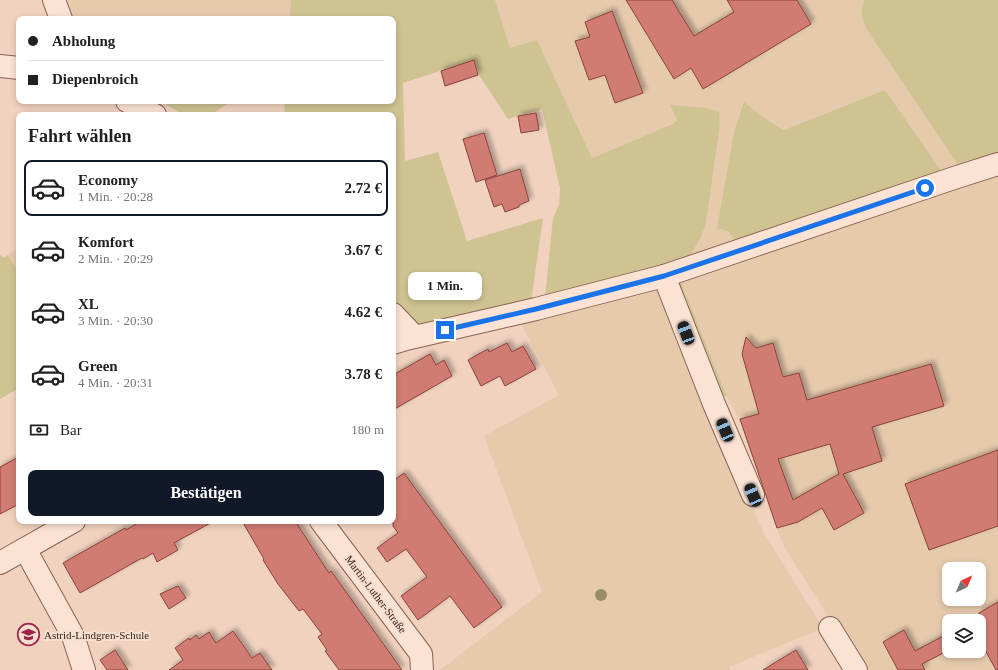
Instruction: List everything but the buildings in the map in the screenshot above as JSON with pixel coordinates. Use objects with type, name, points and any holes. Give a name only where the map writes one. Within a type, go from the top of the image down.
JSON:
[{"type":"street","points":[[54,0],[60,16]]},
{"type":"street","points":[[0,66],[16,68]]},
{"type":"street","points":[[133,104],[149,112]]},
{"type":"street","points":[[396,342],[414,336],[536,309],[664,276],[998,164]]},
{"type":"street","points":[[664,276],[714,404],[753,495]]},
{"type":"street","points":[[396,317],[414,336]]},
{"type":"street","points":[[0,563],[69,524]]},
{"type":"street","name":"Martin-Luther-Straße","points":[[324,524],[421,654],[422,670]]},
{"type":"street","points":[[26,549],[73,636],[84,670]]},
{"type":"street","points":[[830,628],[856,670]]},
{"type":"shaded area","points":[[67,0],[291,0],[290,16],[73,16]]},
{"type":"shaded area","points":[[291,0],[495,0],[510,48],[537,40],[592,158],[673,124],[677,120],[670,105],[706,108],[719,112],[720,124],[706,223],[698,243],[687,258],[675,267],[545,298],[553,218],[559,205],[560,188],[542,109],[508,119],[479,75],[474,60],[403,83],[405,161],[438,152],[467,241],[543,218],[531,302],[419,326],[396,304],[396,112],[284,112],[285,104],[396,104],[396,16],[290,16]]},
{"type":"shaded area","points":[[495,0],[864,0],[861,14],[867,30],[961,169],[944,175],[885,90],[784,130],[770,122],[744,103],[718,229],[724,230],[732,235],[736,245],[675,267],[696,248],[702,238],[706,223],[720,124],[719,112],[670,105],[677,120],[673,124],[592,158],[537,40],[510,49]]},
{"type":"shaded area","points":[[864,0],[998,0],[998,156],[961,169],[867,30],[861,14]]},
{"type":"shaded area","points":[[885,90],[944,175],[736,245],[730,233],[725,230],[717,229],[734,132],[744,102],[770,122],[784,130]]},
{"type":"shaded area","points":[[165,104],[227,104],[215,112],[179,112]]},
{"type":"shaded area","points":[[998,168],[998,670],[862,670],[785,548],[739,419],[727,397],[679,277]]},
{"type":"shaded area","points":[[16,250],[16,269],[8,255]]},
{"type":"shaded area","points":[[0,254],[3,258],[8,255],[16,269],[16,390],[0,399]]},
{"type":"shaded area","points":[[679,277],[727,397],[721,395],[673,280]]},
{"type":"shaded area","points":[[662,285],[744,490],[765,535],[823,628],[729,667],[730,670],[440,670],[542,592],[484,436],[559,395],[519,320]]},
{"type":"place","name":"Astrid-Lindgren-Schule","points":[[28,635]]},
{"type":"route","points":[[445,330],[536,309],[664,276],[925,188]]}]
